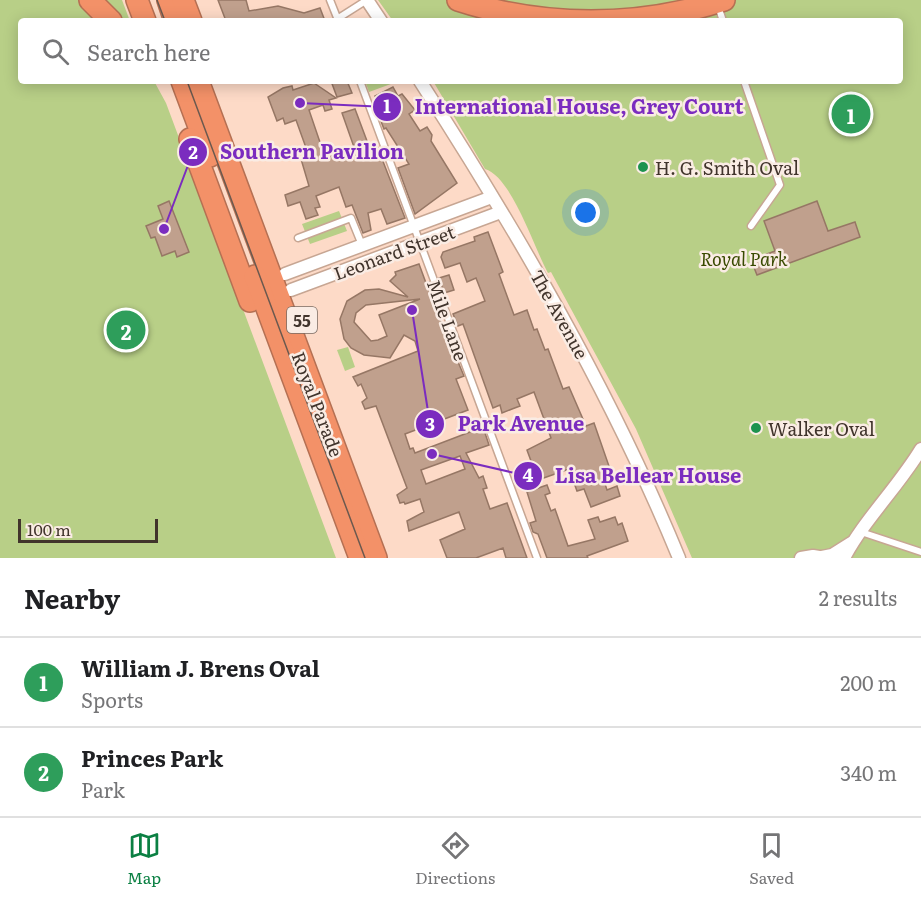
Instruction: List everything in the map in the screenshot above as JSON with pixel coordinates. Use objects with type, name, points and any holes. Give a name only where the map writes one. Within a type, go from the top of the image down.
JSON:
[{"type":"highway","points":[[90,0],[108,18]]},
{"type":"highway","points":[[137,0],[144,18]]},
{"type":"highway","points":[[152,0],[159,18]]},
{"type":"highway","points":[[168,0],[175,18]]},
{"type":"highway","points":[[183,0],[190,18]]},
{"type":"highway","points":[[458,0],[514,15],[554,18]]},
{"type":"highway","points":[[630,18],[721,8]]},
{"type":"highway","name":"Royal Parade","points":[[169,84],[216,192],[268,291],[330,457],[376,558]]},
{"type":"highway","name":"Royal Parade","points":[[183,84],[216,192]]},
{"type":"highway","name":"Royal Parade","points":[[208,87],[268,291],[330,457],[360,558]]},
{"type":"highway","name":"Royal Parade","points":[[330,457],[345,558]]},
{"type":"highway","name":"Royal Parade","points":[[330,457],[391,558]]},
{"type":"street","points":[[367,0],[379,18]]},
{"type":"street","name":"The Avenue","points":[[422,84],[501,212],[598,384],[656,501],[679,558]]},
{"type":"street","name":"Leonard Street","points":[[268,291],[309,265],[492,197]]},
{"type":"street","name":"Leonard Street","points":[[467,207],[472,223]]},
{"type":"street","name":"Leonard Street","points":[[268,291],[315,281],[501,212]]},
{"type":"street","name":"Leonard Street","points":[[309,265],[315,281]]},
{"type":"street","points":[[844,558],[852,543],[921,449]]},
{"type":"street","points":[[801,558],[832,555],[852,543]]},
{"type":"lane","points":[[330,0],[336,18]]},
{"type":"lane","points":[[340,18],[367,0]]},
{"type":"lane","name":"Mile Lane","points":[[361,84],[537,558]]},
{"type":"lane","points":[[745,84],[780,185],[751,226]]},
{"type":"lane","points":[[298,238],[351,218],[362,245]]},
{"type":"lane","points":[[861,532],[921,552]]},
{"type":"green space","points":[[0,0],[84,0],[101,18],[18,18],[18,84],[156,84],[166,103],[336,558],[0,558]]},
{"type":"green space","points":[[96,0],[122,0],[129,18],[114,18]]},
{"type":"green space","name":"Royal Park","points":[[378,0],[921,0],[921,558],[692,558],[636,429],[551,272],[548,273],[513,199],[495,175],[485,169],[435,84],[903,84],[903,18],[391,18]]},
{"type":"green space","points":[[366,84],[391,84],[369,92]]},
{"type":"green space","points":[[339,211],[347,231],[310,244],[302,224]]},
{"type":"green space","points":[[348,347],[355,367],[345,371],[337,350]]},
{"type":"building","points":[[218,0],[246,0],[249,11],[278,6],[304,13],[320,8],[324,18],[225,18]]},
{"type":"building","points":[[315,84],[336,98],[329,100],[332,109],[325,111],[323,105],[309,110],[325,157],[354,147],[342,113],[355,109],[370,149],[377,146],[405,218],[387,224],[381,209],[368,213],[371,230],[363,233],[352,205],[346,207],[339,187],[316,196],[320,207],[315,208],[318,215],[306,219],[300,202],[288,206],[285,195],[309,186],[301,159],[309,156],[296,120],[285,124],[283,118],[277,121],[268,97],[283,88],[292,86],[293,90]]},
{"type":"building","points":[[332,84],[348,84],[352,93],[337,97]]},
{"type":"building","points":[[393,87],[398,96],[402,94],[415,110],[409,114],[420,131],[427,127],[432,135],[431,141],[457,183],[415,214],[398,168],[409,164],[386,128],[384,129],[377,111],[382,108],[375,96]]},
{"type":"building","points":[[169,201],[189,252],[177,257],[175,251],[162,256],[155,237],[151,238],[146,226],[163,219],[158,206]]},
{"type":"building","points":[[817,201],[828,231],[855,222],[860,237],[757,275],[751,260],[775,251],[764,221]]},
{"type":"building","points":[[488,232],[503,272],[499,274],[514,315],[527,310],[534,330],[537,329],[545,350],[548,349],[563,389],[569,387],[586,426],[594,423],[611,472],[602,475],[607,490],[617,486],[620,496],[591,507],[584,489],[577,491],[569,469],[538,480],[527,450],[551,438],[534,392],[517,399],[520,406],[502,413],[500,405],[493,408],[463,324],[458,326],[453,314],[485,301],[476,278],[467,282],[460,263],[445,268],[441,257],[443,252],[475,241],[474,237]]},
{"type":"building","points":[[419,264],[426,283],[429,282],[435,297],[431,298],[464,376],[456,379],[468,410],[405,434],[410,449],[413,448],[415,453],[483,427],[489,445],[466,453],[479,478],[483,476],[487,488],[483,489],[490,509],[507,503],[527,558],[506,558],[503,548],[476,558],[447,558],[440,540],[465,529],[459,512],[409,531],[407,521],[424,512],[420,499],[405,504],[400,503],[397,495],[407,488],[376,406],[365,409],[362,402],[367,398],[361,384],[358,386],[353,377],[418,351],[415,341],[404,335],[390,358],[364,355],[351,348],[344,339],[340,319],[347,301],[365,290],[379,289],[408,297],[390,281],[396,275],[395,272]],"holes":[[[420,299],[379,315],[387,336],[378,340],[371,341],[354,322],[356,313],[366,305]],[[460,456],[465,469],[426,484],[421,470]]]},
{"type":"building","points":[[449,275],[454,290],[444,293],[439,278]]},
{"type":"building","points":[[547,485],[550,493],[545,495],[551,511],[555,509],[568,546],[595,539],[588,520],[598,517],[600,522],[615,517],[618,525],[622,523],[628,541],[587,556],[588,558],[547,558],[538,534],[533,532],[530,523],[536,521],[527,492]]},
{"type":"tram line","points":[[157,0],[164,18]]},
{"type":"tram line","points":[[188,84],[365,558]]},
{"type":"place","name":"International House, Grey Court","points":[[300,103]]},
{"type":"place","name":"William J. Brens Oval","points":[[851,114]]},
{"type":"place","name":"H. G. Smith Oval","points":[[643,167]]},
{"type":"place","name":"Southern Pavilion","points":[[164,229]]},
{"type":"place","name":"Park Avenue","points":[[412,310]]},
{"type":"place","name":"Princes Park","points":[[126,330]]},
{"type":"place","name":"Walker Oval","points":[[756,428]]},
{"type":"place","name":"Lisa Bellear House","points":[[432,454]]}]
